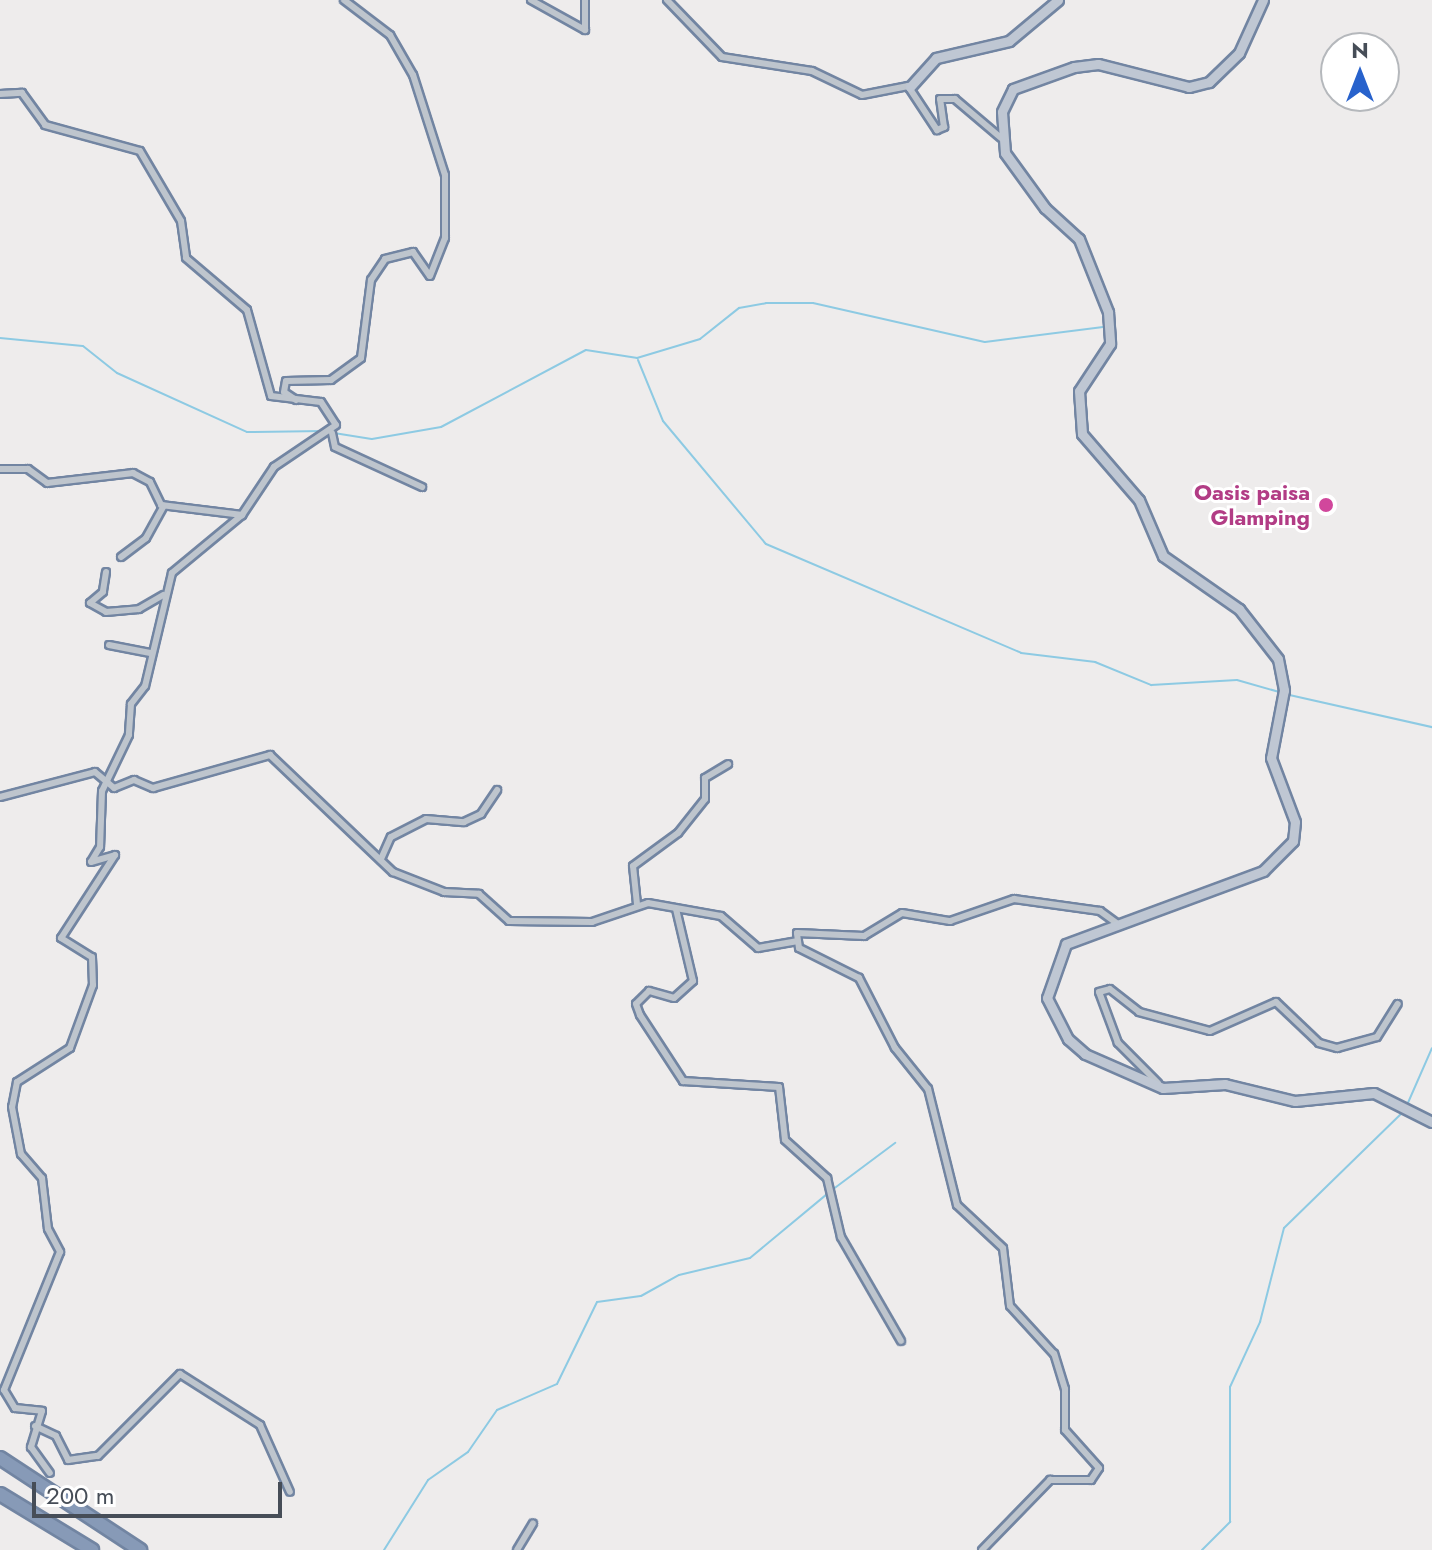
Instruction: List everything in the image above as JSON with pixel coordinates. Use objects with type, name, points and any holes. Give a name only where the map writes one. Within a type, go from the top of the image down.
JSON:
[{"type":"highway","points":[[0,1458],[140,1550]]},
{"type":"highway","points":[[0,1494],[92,1550]]},
{"type":"main road","points":[[910,87],[936,58],[1009,41],[1058,0]]},
{"type":"main road","points":[[1263,0],[1239,53],[1209,82],[1189,87],[1098,64],[1074,67],[1013,89],[1001,138],[1032,193],[1079,239],[1108,312],[1110,344],[1079,391],[1082,434],[1139,500],[1163,556],[1239,609],[1267,640],[1283,694],[1270,744],[1293,808],[1293,841],[1263,871],[1066,944],[1047,998],[1064,1034],[1085,1054],[1163,1088],[1225,1084],[1295,1101],[1374,1093],[1402,1103],[1432,1122]]},
{"type":"street","points":[[296,400],[284,392],[286,381],[331,380],[361,358],[371,280],[385,259],[413,252],[430,276],[445,238],[445,175],[413,75],[390,35],[344,0]]},
{"type":"street","points":[[531,0],[585,30],[585,0]]},
{"type":"street","points":[[667,0],[722,57],[812,71],[862,95],[910,87],[934,129],[944,127],[938,103],[946,97],[1001,138]]},
{"type":"street","points":[[0,94],[22,93],[45,125],[140,151],[181,221],[186,258],[247,310],[271,396],[321,402],[336,425],[332,433],[274,467],[242,515],[176,566],[163,595],[129,735],[106,780],[100,847],[91,862],[115,855],[61,938],[92,957],[93,985],[70,1048],[19,1078],[12,1102],[21,1154],[42,1178],[48,1229],[60,1252],[23,1359],[4,1384],[15,1408],[42,1411],[31,1447],[50,1473]]},
{"type":"street","points":[[332,433],[335,447],[422,487]]},
{"type":"street","points":[[0,469],[28,469],[47,483],[133,473],[150,482],[164,506]]},
{"type":"street","points":[[164,506],[242,515]]},
{"type":"street","points":[[121,557],[146,538],[164,506]]},
{"type":"street","points":[[106,572],[103,592],[90,603],[106,612],[139,609],[163,595]]},
{"type":"street","points":[[109,645],[150,653]]},
{"type":"street","points":[[0,797],[95,772],[114,788],[134,780],[153,788],[270,755],[393,872],[444,892],[479,894],[509,921],[592,922],[637,904],[721,916],[758,948],[796,941],[859,978],[895,1048],[928,1089],[953,1197],[1003,1248],[1010,1306],[1054,1354],[1065,1389],[1065,1430],[1099,1468],[1091,1480],[1050,1480],[982,1550]]},
{"type":"street","points":[[637,904],[633,866],[678,833],[705,799],[705,778],[728,764]]},
{"type":"street","points":[[381,859],[391,837],[426,819],[464,822],[481,814],[497,790]]},
{"type":"street","points":[[796,941],[802,930],[864,936],[902,913],[950,921],[1014,899],[1100,911],[1119,925]]},
{"type":"street","points":[[676,909],[693,981],[674,998],[649,991],[636,1004],[640,1015],[683,1081],[779,1087],[785,1140],[827,1178],[841,1237],[901,1341]]},
{"type":"street","points":[[1163,1088],[1118,1043],[1099,992],[1110,989],[1139,1012],[1210,1031],[1276,1002],[1319,1043],[1337,1048],[1377,1037],[1398,1004]]},
{"type":"street","points":[[35,1426],[56,1436],[68,1460],[98,1456],[180,1374],[260,1425],[290,1492]]},
{"type":"street","points":[[517,1550],[533,1523]]},
{"type":"waterway","points":[[334,433],[372,439],[441,427],[586,350],[637,358],[700,339],[739,308],[766,303],[813,303],[985,342],[1103,327]]},
{"type":"waterway","points":[[0,338],[83,346],[117,373],[247,432],[324,431]]},
{"type":"waterway","points":[[638,360],[663,421],[766,544],[1021,653],[1095,662],[1151,685],[1237,680],[1279,692]]},
{"type":"waterway","points":[[1285,694],[1432,727]]},
{"type":"waterway","points":[[1407,1105],[1432,1048]]},
{"type":"waterway","points":[[1202,1550],[1230,1522],[1230,1387],[1260,1322],[1284,1228],[1404,1111]]},
{"type":"waterway","points":[[832,1190],[895,1143]]},
{"type":"waterway","points":[[384,1550],[428,1480],[468,1452],[497,1410],[557,1384],[597,1302],[641,1296],[679,1275],[750,1258],[827,1194]]},
{"type":"place","name":"Oasis paisa Glamping","points":[[1326,505]]}]
